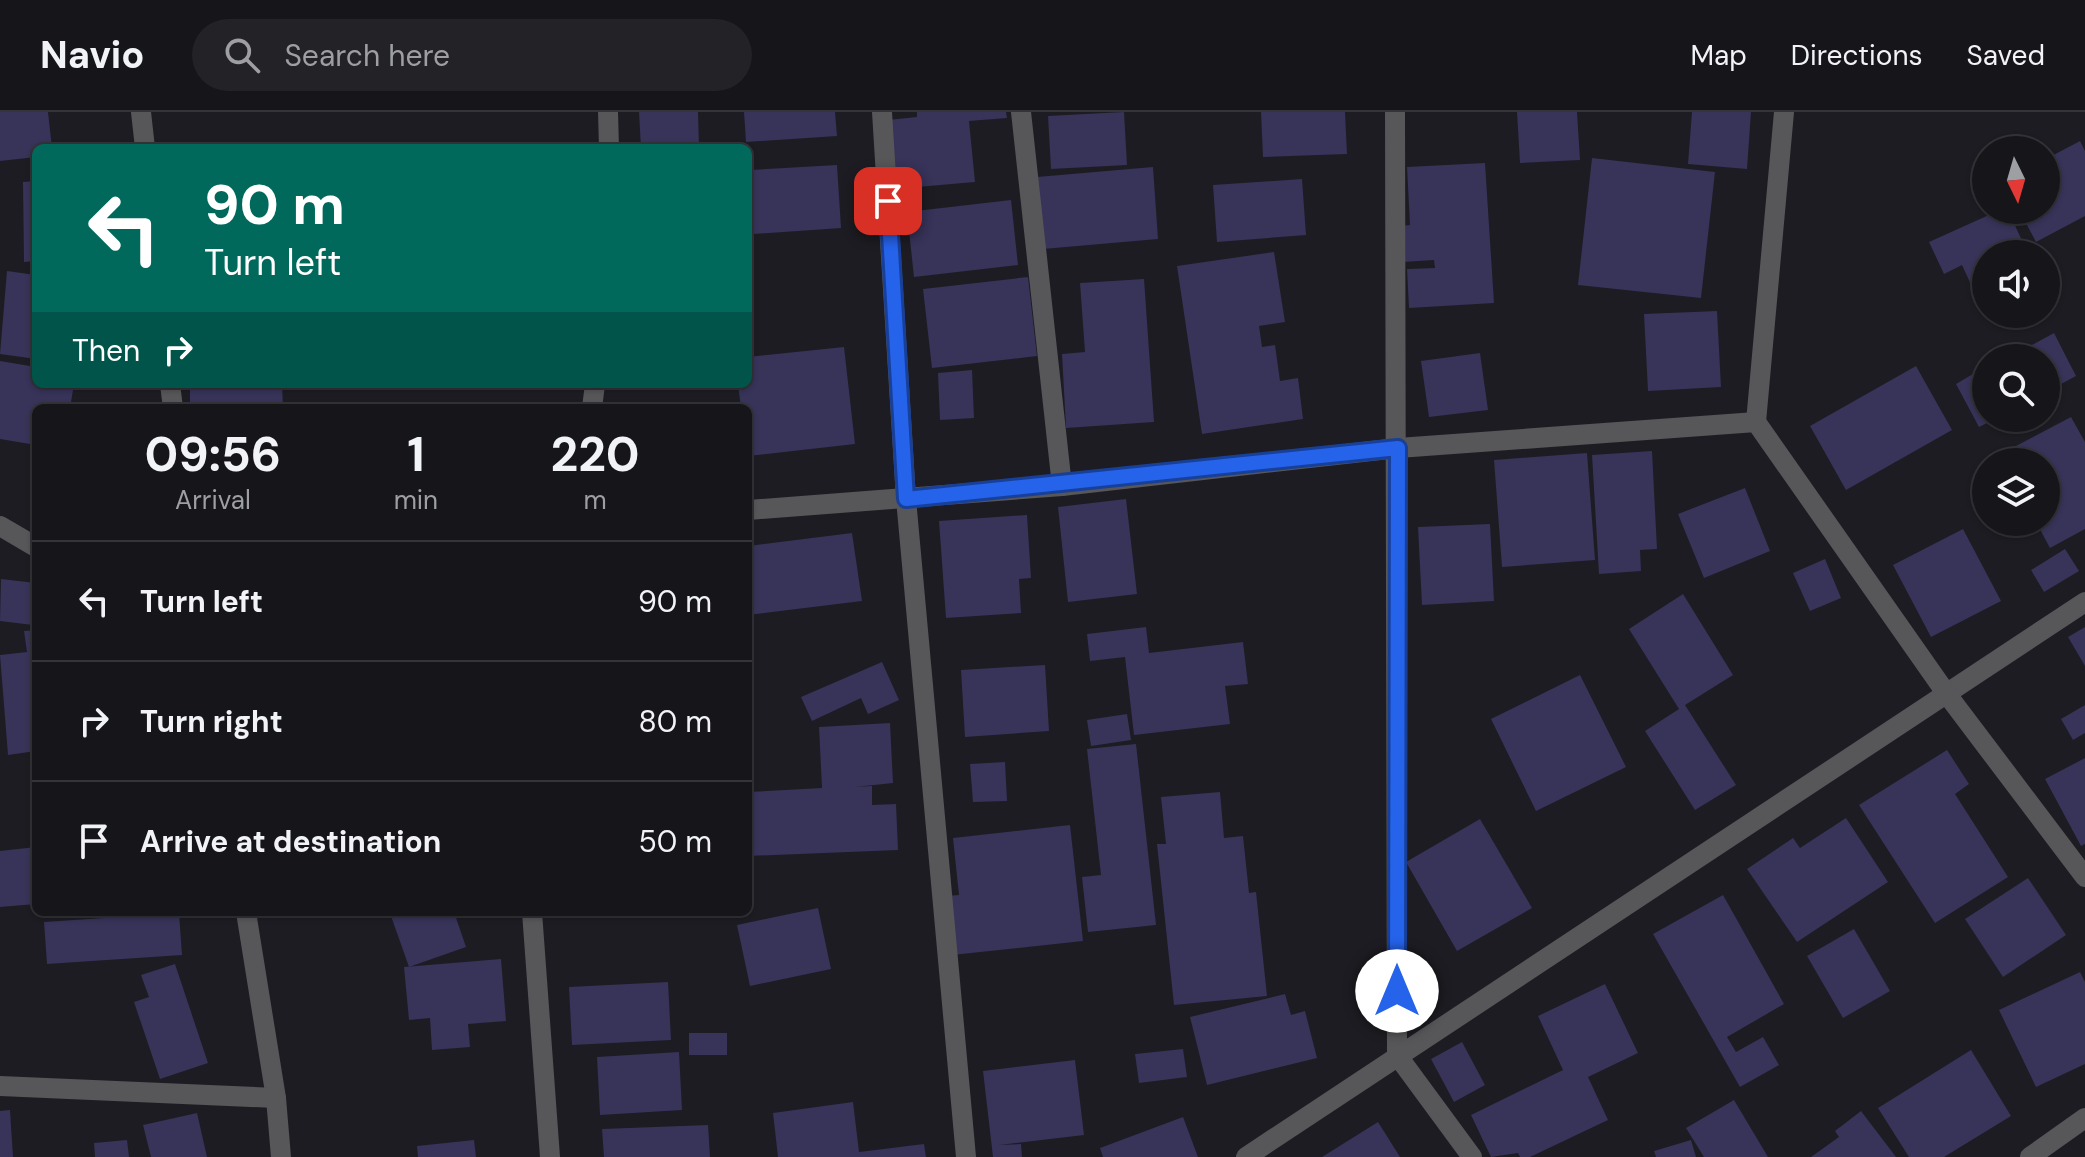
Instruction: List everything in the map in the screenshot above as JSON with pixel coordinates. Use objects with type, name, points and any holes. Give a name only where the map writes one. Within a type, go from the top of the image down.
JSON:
[{"type":"street","points":[[141,112],[145,144]]},
{"type":"street","points":[[608,112],[609,144]]},
{"type":"street","points":[[882,112],[906,499],[966,1157]]},
{"type":"street","points":[[1021,112],[1062,486]]},
{"type":"street","points":[[1395,112],[1397,1055],[1472,1157]]},
{"type":"street","points":[[1784,112],[1756,422],[1946,693],[2085,877]]},
{"type":"street","points":[[752,510],[1062,486],[1398,448],[1756,422]]},
{"type":"street","points":[[0,526],[32,545]]},
{"type":"street","points":[[1246,1157],[2085,602]]},
{"type":"street","points":[[247,916],[276,1098],[281,1157]]},
{"type":"street","points":[[532,916],[550,1157]]},
{"type":"street","points":[[0,1086],[276,1098]]},
{"type":"street","points":[[2030,1157],[2085,1118]]},
{"type":"building","points":[[0,112],[48,112],[52,144],[32,144],[32,157],[0,161]]},
{"type":"building","points":[[639,112],[698,112],[699,144],[641,144]]},
{"type":"building","points":[[744,112],[835,112],[837,136],[746,142]]},
{"type":"building","points":[[917,112],[1006,112],[1007,118],[969,121],[975,182],[894,189],[888,120],[917,117]]},
{"type":"building","points":[[1124,112],[1127,165],[1051,169],[1048,116]]},
{"type":"building","points":[[1261,112],[1345,112],[1347,154],[1263,157]]},
{"type":"building","points":[[1517,112],[1577,112],[1580,160],[1520,163]]},
{"type":"building","points":[[1692,112],[1751,112],[1747,169],[1688,164]]},
{"type":"building","points":[[2080,141],[2085,151],[2085,216],[2035,240],[2026,224],[2060,224],[2060,152]]},
{"type":"building","points":[[1592,158],[1715,172],[1701,298],[1578,285]]},
{"type":"building","points":[[1485,163],[1494,303],[1409,308],[1407,269],[1435,268],[1434,260],[1403,262],[1401,226],[1410,225],[1407,167]]},
{"type":"building","points":[[837,165],[841,228],[753,234],[752,170]]},
{"type":"building","points":[[1153,167],[1158,239],[1043,249],[1037,177]]},
{"type":"building","points":[[1302,179],[1306,235],[1217,242],[1213,185]]},
{"type":"building","points":[[32,181],[32,261],[24,262],[23,182]]},
{"type":"building","points":[[1011,200],[1018,265],[914,277],[907,212]]},
{"type":"building","points":[[1972,223],[2014,224],[2022,240],[1972,240],[1972,287],[1962,265],[1944,274],[1929,242]]},
{"type":"building","points":[[1274,252],[1285,322],[1259,326],[1262,347],[1275,345],[1280,381],[1298,378],[1303,419],[1202,434],[1177,266]]},
{"type":"building","points":[[7,271],[32,274],[32,358],[0,354]]},
{"type":"building","points":[[1028,277],[1037,356],[932,368],[923,289]]},
{"type":"building","points":[[1144,279],[1154,422],[1066,428],[1062,354],[1085,352],[1080,283]]},
{"type":"building","points":[[1717,311],[1721,387],[1648,391],[1644,314]]},
{"type":"building","points":[[2054,333],[2060,344],[2034,344]]},
{"type":"building","points":[[2060,345],[2076,376],[2060,385]]},
{"type":"building","points":[[844,347],[855,444],[752,456],[752,404],[740,404],[738,388],[752,388],[752,357]]},
{"type":"building","points":[[1480,353],[1488,410],[1429,417],[1421,361]]},
{"type":"building","points":[[0,361],[32,366],[32,388],[73,388],[71,404],[32,404],[32,444],[0,439]]},
{"type":"building","points":[[1916,366],[1952,430],[1846,490],[1810,426]]},
{"type":"building","points":[[972,370],[974,418],[940,420],[938,373]]},
{"type":"building","points":[[1972,375],[1972,414],[1956,384]]},
{"type":"building","points":[[190,388],[282,388],[283,404],[190,404]]},
{"type":"building","points":[[2071,417],[2085,442],[2085,529],[2050,548],[2044,536],[2060,536],[2060,448],[2012,448],[2043,432],[2060,432],[2060,423]]},
{"type":"building","points":[[1652,451],[1657,549],[1640,550],[1641,571],[1599,574],[1592,455]]},
{"type":"building","points":[[1587,453],[1595,560],[1502,567],[1494,460]]},
{"type":"building","points":[[1745,488],[1770,551],[1704,578],[1678,514]]},
{"type":"building","points":[[1126,499],[1137,594],[1068,602],[1058,507]]},
{"type":"building","points":[[1027,515],[1031,578],[1019,579],[1021,613],[946,618],[939,521]]},
{"type":"building","points":[[1490,524],[1494,601],[1422,605],[1418,527]]},
{"type":"building","points":[[1963,529],[2001,601],[1931,637],[1893,565]]},
{"type":"building","points":[[852,533],[862,601],[752,615],[752,546]]},
{"type":"building","points":[[2065,549],[2079,571],[2044,592],[2031,570]]},
{"type":"building","points":[[1825,559],[1841,598],[1810,611],[1793,573]]},
{"type":"building","points":[[1,579],[32,583],[32,625],[0,621]]},
{"type":"building","points":[[1683,594],[1733,675],[1685,705],[1736,785],[1695,810],[1645,731],[1679,709],[1629,629]]},
{"type":"building","points":[[1146,627],[1149,653],[1243,642],[1248,684],[1225,686],[1230,724],[1134,735],[1125,657],[1090,661],[1087,634]]},
{"type":"building","points":[[2085,627],[2085,666],[2068,637]]},
{"type":"building","points":[[32,630],[32,752],[8,755],[0,655],[27,652],[24,631]]},
{"type":"building","points":[[882,662],[899,700],[868,714],[861,698],[812,721],[801,697]]},
{"type":"building","points":[[1045,665],[1049,731],[965,737],[961,670]]},
{"type":"building","points":[[1580,675],[1626,767],[1536,811],[1491,719]]},
{"type":"building","points":[[2085,705],[2085,733],[2073,740],[2061,719]]},
{"type":"building","points":[[1127,714],[1131,740],[1091,746],[1087,720]]},
{"type":"building","points":[[890,723],[893,783],[855,787],[872,786],[872,805],[896,804],[898,850],[752,856],[752,792],[822,788],[819,727]]},
{"type":"building","points":[[1136,744],[1156,925],[1088,932],[1082,877],[1101,875],[1087,749]]},
{"type":"building","points":[[1947,750],[1969,784],[1955,794],[2008,877],[1935,923],[1859,805]]},
{"type":"building","points":[[2085,758],[2085,844],[2081,846],[2045,779]]},
{"type":"building","points":[[1005,762],[1007,801],[973,802],[970,764]]},
{"type":"building","points":[[1220,792],[1224,838],[1243,836],[1249,893],[1256,892],[1267,996],[1174,1005],[1157,844],[1166,844],[1161,797]]},
{"type":"building","points":[[1846,818],[1888,882],[1797,942],[1747,869],[1793,838],[1800,848]]},
{"type":"building","points":[[1480,819],[1532,908],[1457,951],[1406,862]]},
{"type":"building","points":[[1070,825],[1083,941],[952,955],[946,896],[959,895],[953,838]]},
{"type":"building","points":[[32,847],[32,904],[0,907],[0,851]]},
{"type":"building","points":[[2028,878],[2066,935],[2003,977],[1965,919]]},
{"type":"building","points":[[1723,895],[1784,1004],[1727,1037],[1736,1052],[1763,1037],[1779,1065],[1740,1087],[1653,934]]},
{"type":"building","points":[[818,908],[831,969],[750,986],[737,925]]},
{"type":"building","points":[[179,916],[182,955],[47,964],[44,922]]},
{"type":"building","points":[[391,916],[455,916],[466,947],[409,967]]},
{"type":"building","points":[[1854,929],[1890,991],[1843,1018],[1807,956]]},
{"type":"building","points":[[501,959],[506,1021],[468,1024],[470,1047],[432,1050],[430,1018],[409,1020],[404,967]]},
{"type":"building","points":[[175,964],[208,1063],[160,1079],[134,1002],[149,997],[141,975]]},
{"type":"building","points":[[2080,972],[2085,982],[2085,1064],[2036,1087],[1999,1010]]},
{"type":"building","points":[[668,982],[671,1040],[572,1045],[569,987]]},
{"type":"building","points":[[1605,984],[1638,1053],[1588,1077],[1608,1120],[1530,1157],[1520,1157],[1518,1153],[1491,1157],[1471,1115],[1563,1070],[1538,1016]]},
{"type":"building","points":[[1285,994],[1291,1015],[1305,1011],[1317,1058],[1207,1085],[1190,1017]]},
{"type":"building","points":[[689,1033],[727,1033],[727,1055],[689,1055]]},
{"type":"building","points":[[1462,1042],[1485,1085],[1454,1102],[1431,1059]]},
{"type":"building","points":[[1183,1049],[1187,1077],[1139,1083],[1135,1054]]},
{"type":"building","points":[[1971,1050],[2011,1116],[1944,1157],[1909,1157],[1878,1108]]},
{"type":"building","points":[[679,1052],[682,1110],[600,1115],[597,1057]]},
{"type":"building","points":[[1075,1060],[1084,1135],[999,1145],[1021,1144],[1022,1157],[993,1157],[983,1071]]},
{"type":"building","points":[[1734,1100],[1768,1157],[1704,1157],[1686,1128]]},
{"type":"building","points":[[853,1102],[859,1152],[924,1144],[926,1157],[778,1157],[773,1113]]},
{"type":"building","points":[[10,1110],[13,1157],[0,1157],[0,1111]]},
{"type":"building","points":[[1861,1111],[1896,1157],[1811,1157],[1839,1137],[1835,1131]]},
{"type":"building","points":[[197,1113],[207,1157],[151,1157],[143,1125]]},
{"type":"building","points":[[1183,1117],[1198,1157],[1103,1157],[1100,1148]]},
{"type":"building","points":[[1378,1122],[1400,1157],[1322,1157]]},
{"type":"building","points":[[708,1125],[710,1157],[604,1157],[602,1129]]},
{"type":"building","points":[[127,1140],[129,1157],[95,1157],[94,1143]]},
{"type":"building","points":[[474,1140],[476,1157],[418,1157],[417,1146]]},
{"type":"building","points":[[1691,1140],[1696,1157],[1656,1157],[1654,1151]]},
{"type":"route","points":[[888,201],[906,499],[1062,486],[1398,448],[1397,991]]}]
